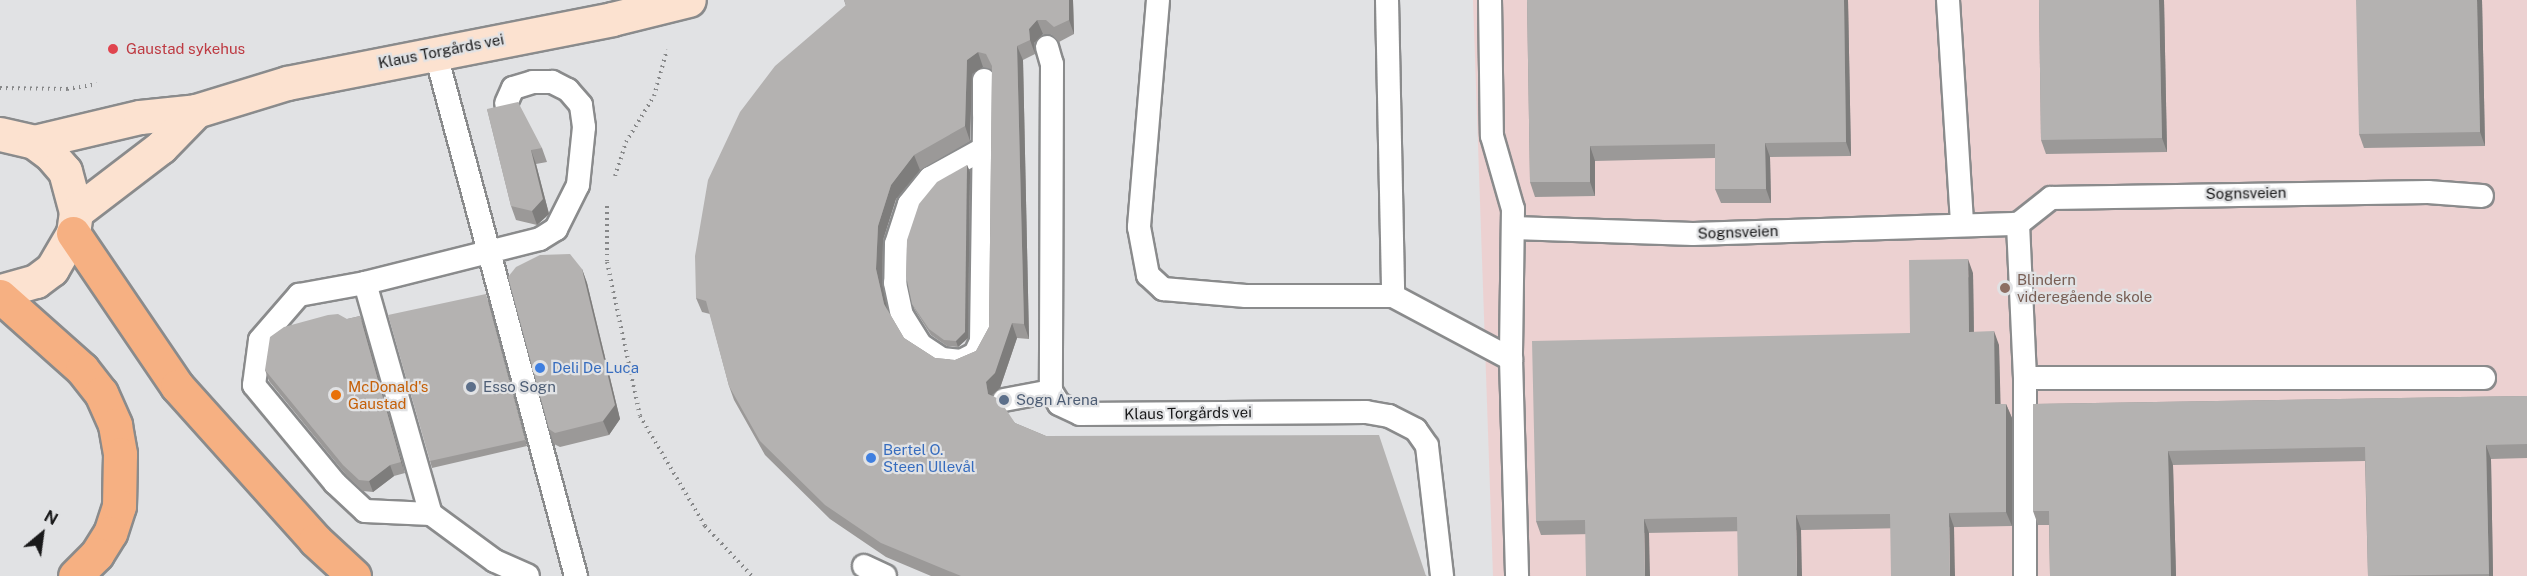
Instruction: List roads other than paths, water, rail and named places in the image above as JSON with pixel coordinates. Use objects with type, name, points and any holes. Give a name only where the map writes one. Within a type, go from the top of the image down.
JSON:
[{"type":"highway","points":[[75,223],[177,386],[315,540],[354,576]]},
{"type":"highway","points":[[0,296],[82,369],[101,393],[115,425],[120,454],[119,506],[110,533],[97,554],[75,576]]},
{"type":"main road","name":"Klaus Torgårds vei","points":[[34,142],[140,117],[196,111],[287,83],[435,51],[612,19],[688,0]]},
{"type":"main road","name":"Klaus Torgårds vei","points":[[75,223],[161,147],[196,111]]},
{"type":"main road","points":[[0,134],[34,142],[64,171],[75,223],[52,269],[36,281],[0,291]]},
{"type":"lane","points":[[1158,0],[1139,227],[1148,275],[1163,289],[1246,296],[1393,296],[1511,359]]},
{"type":"lane","points":[[1387,0],[1393,296]]},
{"type":"lane","points":[[1490,0],[1492,136],[1513,209],[1511,359],[1517,576]]},
{"type":"lane","points":[[1948,0],[1962,224]]},
{"type":"lane","points":[[1004,400],[1051,391],[1052,64],[1047,47]]},
{"type":"lane","points":[[435,51],[576,576]]},
{"type":"lane","points":[[983,149],[930,178],[909,204],[896,244],[895,283],[902,315],[921,345],[942,358],[961,361],[975,354],[981,341],[984,80]]},
{"type":"lane","points":[[506,104],[513,88],[533,82],[552,82],[568,90],[582,105],[584,127],[578,186],[556,229],[540,239],[365,283],[299,295],[260,340],[254,385],[335,483],[365,511],[431,514],[495,561],[528,576]]},
{"type":"lane","name":"Sognsveien","points":[[1513,228],[1693,234],[2018,224],[2051,198],[2395,192],[2482,196]]},
{"type":"lane","points":[[2018,224],[2025,378],[2025,576]]},
{"type":"lane","points":[[365,283],[431,514]]},
{"type":"lane","points":[[2025,378],[2484,378]]},
{"type":"lane","name":"Klaus Torgårds vei","points":[[1051,391],[1068,411],[1080,414],[1366,412],[1389,416],[1416,430],[1427,446],[1442,576]]},
{"type":"lane","points":[[864,566],[885,576]]},
{"type":"place","name":"Gaustad sykehus","points":[[113,49]]},
{"type":"place","name":"Blindern videregående skole","points":[[2005,288]]},
{"type":"place","name":"Deli De Luca","points":[[540,368]]},
{"type":"place","name":"Esso Sogn","points":[[471,387]]},
{"type":"place","name":"McDonald's Gaustad","points":[[336,395]]},
{"type":"place","name":"Sogn Arena","points":[[1004,400]]},
{"type":"place","name":"Bertel O. Steen Ullevål","points":[[871,458]]}]
